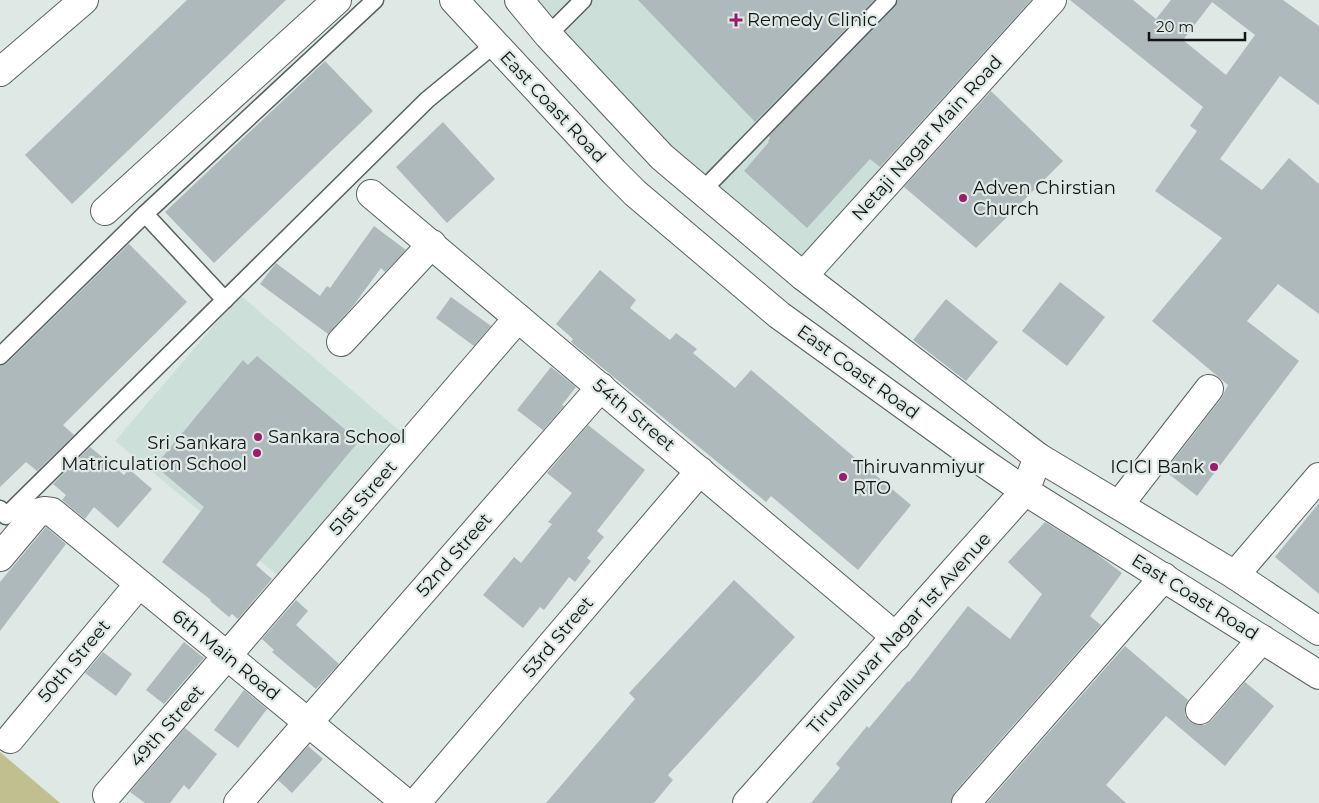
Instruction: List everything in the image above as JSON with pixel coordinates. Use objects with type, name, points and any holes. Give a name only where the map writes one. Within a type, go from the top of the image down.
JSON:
[{"type":"street","points":[[0,72],[84,0]]},
{"type":"street","points":[[105,211],[337,0]]},
{"type":"street","name":"East Coast Road","points":[[454,0],[635,193],[779,315],[1025,491],[1319,675]]},
{"type":"street","name":"Netaji Nagar Main Road","points":[[803,276],[1052,0]]},
{"type":"street","points":[[524,2],[548,35],[662,156],[803,276],[1038,457],[1235,575],[1319,631]]},
{"type":"street","name":"54th Street","points":[[371,194],[896,637]]},
{"type":"street","points":[[341,342],[432,244]]},
{"type":"street","name":"51st Street","points":[[227,656],[518,318]]},
{"type":"street","name":"52nd Street","points":[[238,803],[601,387]]},
{"type":"street","points":[[1119,505],[1209,389]]},
{"type":"street","name":"Tiruvalluvar Nagar 1st Avenue","points":[[747,803],[1025,491],[1038,457]]},
{"type":"street","name":"53rd Street","points":[[416,803],[700,471]]},
{"type":"street","points":[[1235,575],[1319,477]]},
{"type":"street","name":"6th Main Road","points":[[0,557],[37,513],[44,511],[52,512],[406,803]]},
{"type":"street","points":[[966,803],[1164,577]]},
{"type":"street","name":"50th Street","points":[[10,739],[139,584]]},
{"type":"street","points":[[1200,710],[1262,639]]},
{"type":"street","name":"49th Street","points":[[107,795],[227,656]]},
{"type":"lane","points":[[0,356],[144,214],[375,0]]},
{"type":"lane","points":[[548,35],[583,0]]},
{"type":"lane","points":[[702,192],[888,0]]},
{"type":"lane","points":[[0,509],[6,516],[427,100],[495,44]]},
{"type":"lane","points":[[144,214],[225,300]]},
{"type":"shaded area","points":[[528,0],[1041,0],[803,276],[702,191]]},
{"type":"shaded area","name":"Sankara School","points":[[240,295],[401,432],[278,576],[115,441]]},
{"type":"shaded area","points":[[0,752],[60,803],[0,803]]},
{"type":"building","points":[[187,0],[286,0],[72,204],[25,155]]},
{"type":"building","points":[[638,0],[874,0],[755,122]]},
{"type":"building","points":[[898,0],[1031,0],[880,167],[870,159],[807,228],[744,171],[769,142],[769,136],[895,7]]},
{"type":"building","points":[[1070,0],[1133,0],[1156,19],[1171,0],[1283,0],[1319,26],[1319,105],[1280,76],[1220,159],[1262,190],[1289,158],[1319,184],[1319,314],[1278,284],[1247,321],[1299,361],[1197,496],[1165,471],[1221,399],[1228,385],[1152,321],[1222,238],[1155,191],[1197,131],[1190,126],[1203,107]],"holes":[[[1212,2],[1255,35],[1226,75],[1183,40]]]},
{"type":"building","points":[[325,61],[373,111],[214,263],[165,212]]},
{"type":"building","points":[[991,91],[1063,161],[976,248],[904,187]]},
{"type":"building","points":[[443,122],[495,179],[447,223],[396,167]]},
{"type":"building","points":[[374,226],[406,250],[385,272],[381,268],[353,306],[328,334],[260,284],[276,263],[320,296],[327,286],[330,288]]},
{"type":"building","points":[[129,244],[187,302],[63,425],[74,435],[37,471],[26,462],[0,487],[0,366],[7,363]]},
{"type":"building","points":[[600,270],[636,300],[630,308],[670,340],[676,333],[697,349],[693,353],[735,388],[751,370],[911,505],[858,570],[771,496],[766,502],[571,342],[573,339],[556,324]]},
{"type":"building","points":[[1060,282],[1105,317],[1067,366],[1022,331]]},
{"type":"building","points":[[451,297],[491,326],[474,346],[436,318]]},
{"type":"building","points":[[946,299],[998,342],[966,381],[913,340]]},
{"type":"building","name":"Sri Sankara Matriculation School","points":[[257,356],[359,441],[256,565],[272,579],[238,619],[232,614],[229,617],[211,600],[162,562],[204,507],[155,466],[243,360],[248,365]]},
{"type":"building","points":[[551,367],[576,387],[562,405],[564,406],[543,430],[517,410]]},
{"type":"building","points":[[588,425],[645,470],[597,531],[604,537],[587,558],[591,561],[575,582],[569,577],[544,610],[540,607],[523,628],[483,595],[514,557],[521,563],[552,524],[548,522],[572,493],[547,473]]},
{"type":"building","points":[[90,447],[124,475],[129,469],[152,489],[118,528],[94,507],[85,519],[62,500],[66,495],[53,484]]},
{"type":"building","points":[[1319,503],[1319,594],[1275,557]]},
{"type":"building","points":[[1045,522],[1094,552],[1122,573],[1090,616],[1101,625],[954,793],[951,803],[811,803],[840,768],[836,764],[867,726],[869,728],[909,682],[968,606],[1010,639],[1042,594],[1008,562]]},
{"type":"building","points":[[46,527],[66,544],[0,631],[0,582]]},
{"type":"building","points":[[734,580],[795,637],[668,775],[673,780],[654,803],[546,803],[635,699],[629,693]]},
{"type":"building","points":[[296,600],[308,611],[296,625],[339,664],[316,689],[272,652],[274,650],[262,639]]},
{"type":"building","points":[[184,642],[204,658],[164,704],[146,690]]},
{"type":"building","points":[[1125,646],[1188,700],[1185,707],[1185,715],[1189,721],[1197,725],[1205,725],[1212,720],[1245,682],[1274,706],[1225,766],[1166,716],[1106,785],[1126,803],[987,803]]},
{"type":"building","points":[[103,652],[132,674],[116,696],[85,673]]},
{"type":"building","points":[[244,690],[267,709],[238,748],[214,730]]},
{"type":"building","points":[[185,728],[217,754],[189,790],[184,785],[170,803],[145,803],[130,792]]},
{"type":"building","points":[[308,746],[323,759],[292,793],[278,780]]},
{"type":"place","name":"Remedy Clinic","points":[[736,20]]},
{"type":"place","name":"Adven Chirstian Church","points":[[963,198]]},
{"type":"place","name":"Sankara School","points":[[258,437]]},
{"type":"place","name":"Sri Sankara Matriculation School","points":[[257,453]]},
{"type":"place","name":"ICICI Bank","points":[[1214,467]]},
{"type":"place","name":"Thiruvanmiyur RTO","points":[[843,477]]}]
